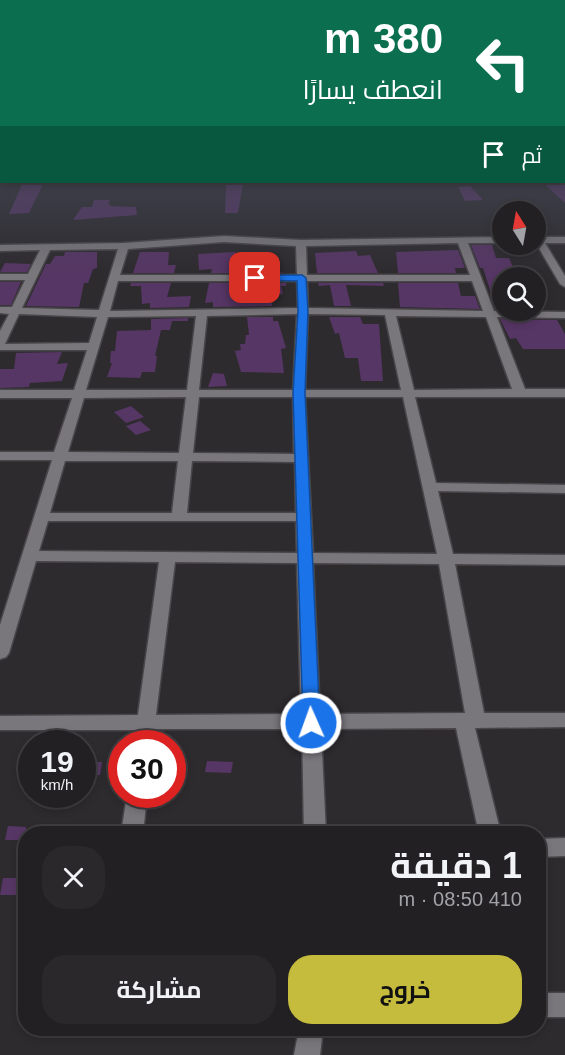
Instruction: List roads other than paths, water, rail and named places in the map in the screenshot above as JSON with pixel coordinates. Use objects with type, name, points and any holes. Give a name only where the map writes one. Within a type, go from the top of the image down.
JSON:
[{"type":"street","points":[[0,248],[124,246],[224,239],[301,243],[492,240]]},
{"type":"street","points":[[546,240],[565,240]]},
{"type":"street","points":[[462,241],[520,393]]},
{"type":"street","points":[[301,243],[303,311],[299,393],[315,826]]},
{"type":"street","points":[[0,653],[5,623],[30,556],[124,246]]},
{"type":"street","points":[[0,342],[46,248]]},
{"type":"street","points":[[546,253],[564,279]]},
{"type":"street","points":[[0,278],[31,277]]},
{"type":"street","points":[[115,278],[476,278]]},
{"type":"street","points":[[0,310],[104,314],[303,311],[565,315]]},
{"type":"street","points":[[178,517],[202,312]]},
{"type":"street","points":[[390,312],[446,559],[470,721],[489,826]]},
{"type":"street","points":[[0,346],[94,346]]},
{"type":"street","points":[[0,394],[565,393]]},
{"type":"street","points":[[0,456],[302,458]]},
{"type":"street","points":[[429,487],[565,489]]},
{"type":"street","points":[[42,517],[304,516]]},
{"type":"street","points":[[30,556],[565,560]]},
{"type":"street","points":[[145,730],[168,557]]},
{"type":"street","points":[[0,723],[565,720]]},
{"type":"street","points":[[133,826],[135,808]]},
{"type":"street","points":[[546,848],[565,847]]},
{"type":"street","points":[[546,1005],[565,1005]]},
{"type":"street","points":[[307,1055],[310,1036]]}]
